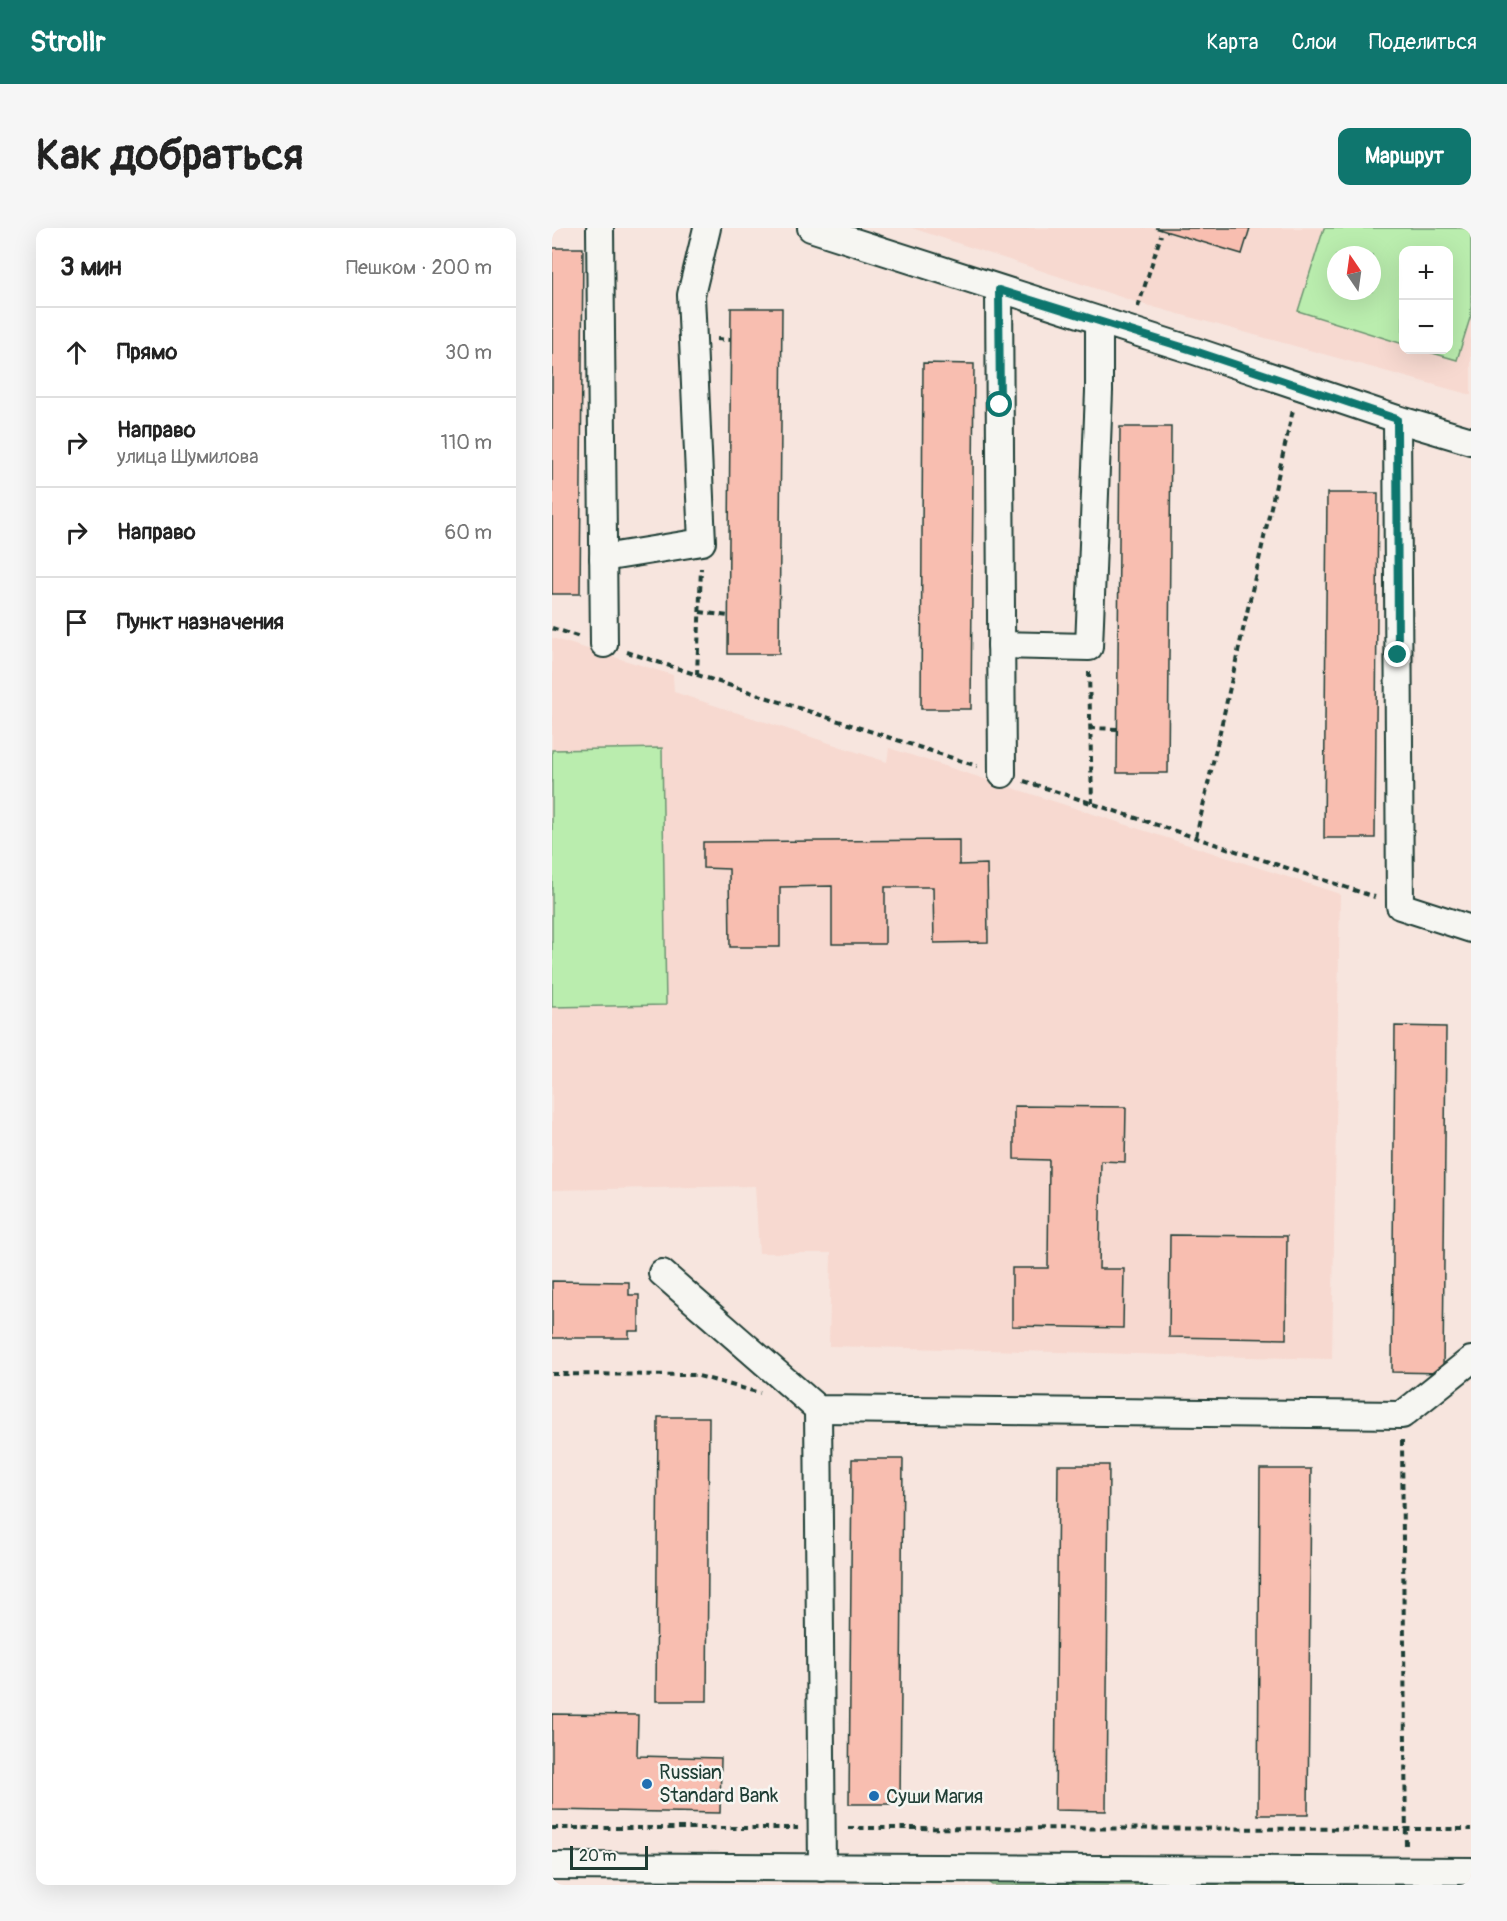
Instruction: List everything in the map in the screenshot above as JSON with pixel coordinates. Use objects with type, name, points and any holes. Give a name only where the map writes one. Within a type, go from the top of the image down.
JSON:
[{"type":"street","points":[[600,228],[604,644]]},
{"type":"street","points":[[603,558],[702,542],[691,295],[707,228]]},
{"type":"street","points":[[811,228],[1471,441]]},
{"type":"street","points":[[999,290],[1002,774]]},
{"type":"street","points":[[1001,645],[1089,647],[1099,391],[1099,321]]},
{"type":"street","points":[[1397,419],[1400,906],[1471,929]]},
{"type":"street","points":[[662,1274],[818,1409],[1402,1415],[1471,1360]]},
{"type":"street","points":[[818,1409],[822,1868]]},
{"type":"street","points":[[552,1866],[1471,1871]]},
{"type":"street","points":[[925,1869],[957,1885]]},
{"type":"path","points":[[1130,330],[1161,235]]},
{"type":"path","points":[[1196,837],[1298,386]]},
{"type":"path","points":[[697,675],[702,542]]},
{"type":"path","points":[[700,612],[728,616]]},
{"type":"path","points":[[1089,647],[1092,803]]},
{"type":"path","points":[[1090,728],[1118,729]]},
{"type":"path","points":[[552,1374],[695,1375],[762,1394]]},
{"type":"path","points":[[1402,1415],[1406,1871]]},
{"type":"path","points":[[552,1828],[1471,1829]]},
{"type":"shaded area","points":[[912,228],[1471,228],[1471,395],[1139,303]]},
{"type":"shaded area","points":[[552,638],[673,675],[674,692],[887,762],[889,748],[1340,894],[1332,1359],[829,1346],[831,1253],[759,1253],[755,1186],[552,1190]]},
{"type":"green space","points":[[1324,228],[1471,228],[1471,315],[1457,360],[1436,354],[1453,354],[1453,246],[1399,246],[1399,343],[1298,311]]},
{"type":"green space","points":[[662,748],[666,1005],[552,1007],[552,750]]},
{"type":"green space","points":[[1471,1876],[1471,1885],[992,1885],[981,1877]]},
{"type":"building","points":[[1155,228],[1250,228],[1242,254]]},
{"type":"building","points":[[552,248],[583,248],[580,594],[552,594]]},
{"type":"building","points":[[731,308],[782,308],[779,654],[728,654]]},
{"type":"building","points":[[923,363],[974,364],[971,709],[921,709]]},
{"type":"building","points":[[1120,427],[1171,427],[1168,773],[1117,773]]},
{"type":"building","points":[[1327,493],[1378,493],[1375,838],[1324,838]]},
{"type":"building","points":[[959,840],[959,865],[987,864],[988,942],[934,943],[933,887],[885,887],[885,944],[832,944],[832,886],[780,887],[780,947],[730,947],[729,869],[703,868],[703,842]]},
{"type":"building","points":[[1395,1026],[1446,1027],[1443,1373],[1392,1372]]},
{"type":"building","points":[[1014,1106],[1126,1107],[1125,1162],[1101,1161],[1099,1269],[1124,1269],[1123,1328],[1012,1326],[1012,1268],[1048,1268],[1049,1160],[1014,1159]]},
{"type":"building","points":[[1170,1235],[1287,1236],[1286,1339],[1169,1337]]},
{"type":"building","points":[[552,1281],[629,1282],[629,1295],[639,1295],[639,1331],[629,1331],[629,1338],[552,1338]]},
{"type":"building","points":[[658,1417],[709,1417],[707,1701],[656,1701]]},
{"type":"building","points":[[852,1459],[903,1459],[900,1804],[849,1804]]},
{"type":"building","points":[[1058,1465],[1109,1465],[1106,1811],[1055,1810]]},
{"type":"building","points":[[1260,1469],[1311,1469],[1308,1815],[1258,1815]]},
{"type":"building","points":[[552,1714],[638,1715],[637,1756],[721,1758],[720,1813],[552,1810]]},
{"type":"place","name":"Russian Standard Bank","points":[[647,1784]]},
{"type":"place","name":"Суши Магия","points":[[874,1796]]},
{"type":"route","points":[[1000,405],[999,290],[1195,351],[1397,419],[1398,655]]}]
